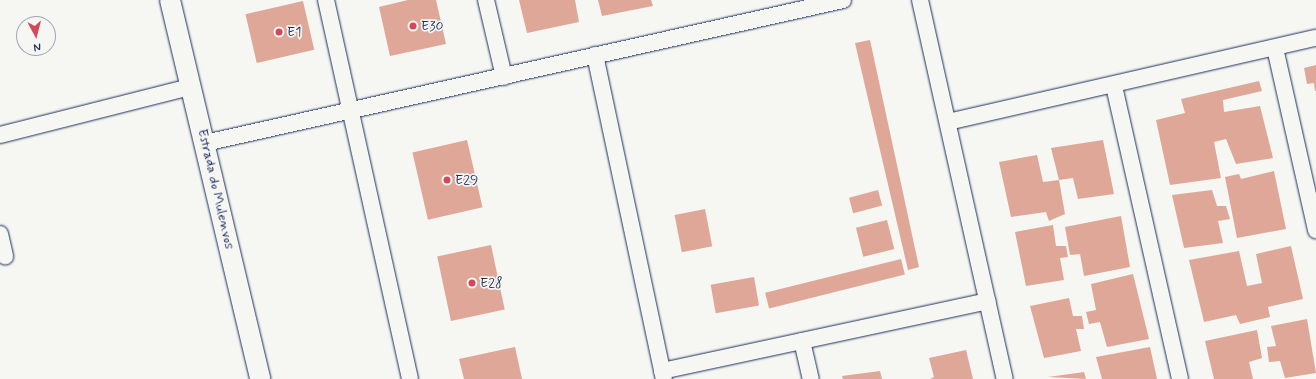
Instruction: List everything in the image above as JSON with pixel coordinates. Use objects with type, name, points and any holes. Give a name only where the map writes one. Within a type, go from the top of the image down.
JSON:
[{"type":"street","name":"Estrada do Mulenvos","points":[[170,0],[260,379]]},
{"type":"street","points":[[326,0],[349,111],[410,379]]},
{"type":"street","points":[[486,0],[504,77]]},
{"type":"street","points":[[205,143],[843,0]]},
{"type":"street","points":[[920,0],[1005,379]]},
{"type":"street","points":[[948,122],[1114,86],[1316,38]]},
{"type":"street","points":[[1275,48],[1316,230]]},
{"type":"street","points":[[595,55],[663,375],[802,341],[988,300]]},
{"type":"street","points":[[0,135],[190,86]]},
{"type":"street","points":[[1114,86],[1180,379]]},
{"type":"street","points":[[0,234],[5,256]]},
{"type":"street","points":[[802,341],[811,379]]},
{"type":"building","name":"E30","points":[[408,0],[436,0],[446,44],[390,56],[379,7]]},
{"type":"building","points":[[519,0],[575,0],[579,22],[527,33]]},
{"type":"building","points":[[598,0],[651,0],[653,6],[602,16]]},
{"type":"building","name":"E1","points":[[303,1],[314,50],[257,63],[246,14]]},
{"type":"building","points":[[870,40],[919,267],[908,270],[855,43]]},
{"type":"building","points":[[1316,65],[1315,91],[1314,83],[1307,84],[1304,68]]},
{"type":"building","points":[[1259,81],[1262,91],[1223,100],[1224,112],[1260,106],[1273,158],[1236,164],[1226,139],[1214,142],[1221,178],[1170,185],[1156,120],[1185,113],[1181,99]]},
{"type":"building","name":"E29","points":[[467,140],[483,207],[428,220],[412,153]]},
{"type":"building","points":[[1103,140],[1114,194],[1078,199],[1073,178],[1059,180],[1051,148]]},
{"type":"building","points":[[1037,155],[1043,182],[1059,180],[1065,214],[1049,221],[1046,212],[1011,217],[999,162]]},
{"type":"building","points":[[1274,171],[1286,229],[1237,238],[1225,177],[1239,174],[1241,179]]},
{"type":"building","points":[[878,190],[882,205],[853,213],[849,198]]},
{"type":"building","points":[[1212,190],[1217,206],[1226,206],[1230,219],[1218,221],[1223,243],[1184,248],[1172,195]]},
{"type":"building","points":[[705,209],[712,246],[682,252],[675,215]]},
{"type":"building","points":[[1121,216],[1130,267],[1084,276],[1080,254],[1070,255],[1065,227]]},
{"type":"building","points":[[887,220],[894,249],[863,257],[856,228]]},
{"type":"building","points":[[1053,225],[1056,246],[1066,246],[1068,257],[1060,258],[1064,280],[1026,286],[1015,232]]},
{"type":"building","name":"E28","points":[[491,245],[505,310],[451,321],[437,256]]},
{"type":"building","points":[[1291,246],[1303,299],[1268,307],[1270,317],[1240,324],[1236,315],[1204,322],[1189,260],[1239,251],[1247,286],[1262,283],[1256,254]]},
{"type":"building","points":[[901,259],[905,275],[769,308],[765,293]]},
{"type":"building","points":[[1133,274],[1149,339],[1107,347],[1100,322],[1089,324],[1086,312],[1096,310],[1091,284]]},
{"type":"building","points":[[754,277],[759,306],[716,313],[711,285]]},
{"type":"building","points":[[1069,298],[1073,316],[1082,316],[1084,329],[1076,329],[1081,351],[1044,358],[1030,306]]},
{"type":"building","points":[[1307,319],[1316,373],[1285,378],[1280,361],[1269,362],[1267,347],[1276,346],[1271,326]]},
{"type":"building","points":[[1257,330],[1262,358],[1249,362],[1253,379],[1214,379],[1205,341]]},
{"type":"building","points":[[515,347],[522,379],[464,379],[459,359]]},
{"type":"building","points":[[1150,347],[1157,379],[1102,379],[1096,357]]},
{"type":"building","points":[[966,350],[973,379],[930,379],[934,377],[929,358]]},
{"type":"building","points":[[880,371],[882,379],[843,379],[842,376]]},
{"type":"building","points":[[1084,372],[1086,379],[1048,377]]},
{"type":"place","name":"E30","points":[[413,26]]},
{"type":"place","name":"E1","points":[[279,32]]},
{"type":"place","name":"E29","points":[[447,180]]},
{"type":"place","name":"E28","points":[[472,283]]}]
